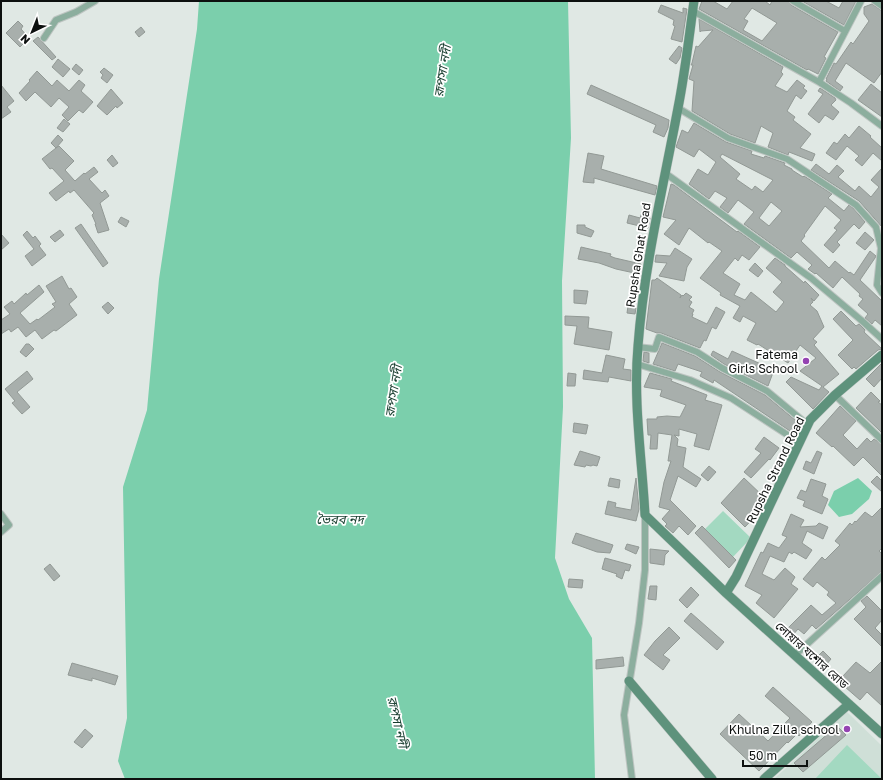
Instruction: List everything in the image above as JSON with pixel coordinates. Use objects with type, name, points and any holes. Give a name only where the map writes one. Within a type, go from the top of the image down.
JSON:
[{"type":"street","points":[[44,38],[56,20],[76,12],[95,1]]},
{"type":"street","name":"Rupsha Ghat Road","points":[[645,515],[638,406],[637,364],[643,292],[655,222],[678,108],[694,1]]},
{"type":"street","points":[[793,1],[845,31]]},
{"type":"street","points":[[819,82],[861,1]]},
{"type":"street","points":[[875,1],[882,6]]},
{"type":"street","points":[[693,11],[819,82],[851,102],[882,126]]},
{"type":"street","points":[[678,108],[728,138],[787,160],[856,205],[876,227],[881,248],[877,285],[882,293]]},
{"type":"street","points":[[665,173],[811,278],[861,320],[882,340]]},
{"type":"street","points":[[638,347],[655,349],[659,337],[697,352],[722,368],[766,390],[808,425]]},
{"type":"street","name":"Rupsha Strand Road","points":[[726,593],[736,577],[810,420],[835,395],[882,355]]},
{"type":"street","points":[[637,364],[690,380],[731,398],[800,443]]},
{"type":"street","points":[[835,395],[882,440]]},
{"type":"street","points":[[1,514],[9,526],[1,532]]},
{"type":"street","points":[[632,779],[624,715],[639,623],[645,570],[645,515]]},
{"type":"street","name":"লোয়ার যশোর রোড","points":[[645,515],[726,593],[882,734]]},
{"type":"street","points":[[795,655],[882,576]]},
{"type":"street","points":[[629,681],[712,779]]},
{"type":"street","points":[[764,779],[849,704]]},
{"type":"shaded area","points":[[723,511],[751,538],[733,557],[705,529]]},
{"type":"shaded area","name":"Khulna Zilla school","points":[[847,712],[882,746],[882,779],[774,779]]},
{"type":"shaded area","points":[[847,745],[882,779],[815,779]]},
{"type":"water","name":"ভৈরব নদ","points":[[199,1],[568,1],[571,138],[562,281],[563,407],[555,558],[569,599],[592,638],[595,779],[125,779],[118,761],[127,718],[123,487],[147,410],[159,279],[197,29]]},
{"type":"water","points":[[858,478],[872,491],[869,499],[852,514],[839,517],[828,505],[834,491]]},
{"type":"building","points":[[702,1],[713,1],[727,9],[733,1],[765,1],[770,5],[772,1],[789,1],[791,5],[838,32],[824,57],[826,58],[818,74],[808,69],[807,70],[699,9]],"holes":[[[752,8],[777,23],[762,41],[743,30],[748,21],[744,19]]]},
{"type":"building","points":[[802,1],[826,1],[839,8],[843,1],[856,1],[844,25]]},
{"type":"building","points":[[872,4],[882,11],[882,72],[874,83],[846,63],[835,81],[843,87],[840,91],[826,81],[826,79],[834,63],[836,64],[851,42],[853,44],[869,21],[864,14],[864,7]]},
{"type":"building","points":[[661,5],[683,13],[683,8],[687,9],[682,42],[671,39],[675,26],[673,25],[674,20],[658,12]]},
{"type":"building","points":[[699,19],[783,67],[781,72],[783,74],[775,86],[787,92],[797,80],[805,86],[803,88],[807,91],[801,99],[796,95],[787,111],[795,117],[793,120],[811,134],[800,148],[815,154],[812,161],[789,152],[788,155],[768,147],[773,133],[761,126],[755,143],[730,134],[692,111],[694,81],[689,79],[693,65],[691,65],[696,46],[698,47],[713,30],[700,32]]},
{"type":"building","points":[[18,21],[23,26],[21,29],[29,38],[20,47],[6,33]]},
{"type":"building","points":[[141,27],[145,32],[139,37],[135,32]]},
{"type":"building","points":[[38,37],[56,57],[52,60],[33,41]]},
{"type":"building","points":[[679,46],[682,48],[680,58],[676,64],[669,59]]},
{"type":"building","points":[[58,59],[70,69],[63,77],[52,67]]},
{"type":"building","points":[[76,64],[83,70],[79,75],[72,69]]},
{"type":"building","points":[[104,68],[113,75],[107,83],[101,78],[103,75],[100,72]]},
{"type":"building","points":[[37,71],[52,86],[57,80],[69,91],[79,80],[85,85],[81,91],[93,102],[83,113],[79,110],[68,121],[62,115],[69,107],[59,98],[51,107],[35,92],[26,101],[19,93]]},
{"type":"building","points":[[871,84],[882,93],[882,117],[858,100]]},
{"type":"building","points":[[1,85],[14,101],[7,107],[11,112],[1,119]]},
{"type":"building","points":[[591,85],[669,120],[668,128],[664,137],[653,132],[656,125],[587,94]]},
{"type":"building","points":[[820,88],[835,98],[836,100],[831,105],[839,112],[833,120],[825,115],[819,123],[808,114],[823,94],[818,91]]},
{"type":"building","points":[[111,89],[123,103],[117,108],[116,106],[107,115],[97,106]]},
{"type":"building","points":[[64,119],[70,124],[63,132],[57,128]]},
{"type":"building","points":[[694,123],[726,142],[752,151],[751,154],[764,158],[765,156],[785,163],[784,165],[832,194],[828,198],[844,211],[849,205],[853,208],[865,222],[859,229],[854,224],[837,242],[840,245],[833,253],[824,245],[837,230],[834,228],[841,220],[825,206],[801,241],[829,268],[835,261],[849,273],[850,272],[854,275],[870,251],[876,256],[860,280],[882,301],[882,326],[875,320],[872,324],[865,318],[868,314],[858,305],[863,299],[859,296],[860,294],[842,277],[833,288],[816,273],[815,274],[808,269],[812,265],[797,252],[791,258],[744,224],[754,212],[738,200],[728,213],[720,207],[727,198],[715,191],[709,199],[689,184],[698,169],[708,175],[716,162],[699,149],[694,157],[676,147],[682,130],[688,133]],"holes":[[[722,154],[767,177],[773,180],[763,192],[755,186],[752,190],[736,179],[740,174],[720,157]],[[771,202],[782,211],[769,226],[759,218]]]},
{"type":"building","points":[[859,126],[882,148],[882,161],[873,153],[862,166],[855,160],[859,156],[847,146],[836,160],[826,153],[834,142],[837,144],[845,134],[849,138]]},
{"type":"building","points":[[58,135],[63,140],[56,148],[51,143]]},
{"type":"building","points":[[59,146],[74,161],[65,170],[75,181],[94,167],[98,172],[89,179],[102,193],[105,190],[109,196],[100,203],[109,230],[98,233],[92,215],[94,213],[74,190],[70,193],[69,191],[56,201],[49,193],[64,181],[52,168],[50,169],[42,159]]},
{"type":"building","points":[[588,153],[604,156],[601,169],[657,186],[655,195],[594,178],[594,183],[583,182]]},
{"type":"building","points":[[112,155],[118,163],[113,167],[107,160]]},
{"type":"building","points":[[816,164],[829,174],[837,165],[844,171],[838,177],[855,191],[859,186],[871,197],[879,187],[871,180],[882,168],[882,227],[859,201],[811,170]]},
{"type":"building","points":[[671,184],[760,247],[749,260],[742,255],[738,261],[735,258],[723,273],[740,284],[734,295],[745,300],[751,292],[776,312],[784,302],[773,292],[782,282],[766,268],[775,258],[785,265],[804,283],[805,281],[819,295],[814,301],[811,298],[813,302],[810,305],[817,311],[824,327],[813,339],[817,342],[814,345],[839,374],[823,387],[829,392],[813,409],[786,382],[791,377],[819,390],[822,386],[800,371],[816,358],[800,345],[788,363],[758,344],[757,345],[747,340],[756,323],[743,316],[740,322],[733,318],[740,306],[720,295],[721,293],[700,278],[722,251],[709,242],[708,243],[689,228],[679,245],[664,234],[676,220],[663,217]]},
{"type":"building","points":[[644,207],[650,209],[648,228],[627,223],[629,215],[640,218]]},
{"type":"building","points":[[121,217],[129,221],[126,227],[118,222]]},
{"type":"building","points":[[81,224],[108,263],[103,267],[75,228]]},
{"type":"building","points":[[577,225],[585,225],[585,227],[594,231],[591,237],[577,233]]},
{"type":"building","points":[[60,230],[64,235],[55,242],[50,237]]},
{"type":"building","points":[[27,231],[33,238],[35,236],[41,244],[39,246],[46,255],[32,266],[25,256],[34,249],[23,235]]},
{"type":"building","points":[[865,232],[874,240],[865,250],[856,243]]},
{"type":"building","points":[[1,234],[9,243],[1,250]]},
{"type":"building","points":[[581,247],[611,254],[610,256],[615,258],[641,264],[639,274],[578,259]]},
{"type":"building","points":[[675,248],[692,259],[687,267],[684,281],[659,276],[667,263],[655,262],[656,255],[670,256]]},
{"type":"building","points":[[755,263],[763,271],[758,277],[749,270]]},
{"type":"building","points":[[62,276],[69,289],[71,288],[77,297],[69,304],[77,315],[56,331],[54,330],[42,339],[35,330],[26,337],[18,327],[11,332],[9,329],[1,334],[1,320],[10,314],[4,307],[12,301],[14,304],[26,293],[27,295],[39,285],[44,292],[20,313],[30,324],[55,307],[52,304],[56,302],[46,286]]},
{"type":"building","points":[[657,278],[681,295],[680,298],[686,293],[692,297],[689,300],[692,302],[689,307],[694,310],[692,317],[707,324],[716,307],[725,312],[716,329],[712,327],[706,341],[704,340],[700,348],[661,333],[646,329],[652,280]]},
{"type":"building","points":[[574,290],[588,291],[586,304],[574,303]]},
{"type":"building","points":[[108,302],[114,308],[108,314],[102,307]]},
{"type":"building","points":[[628,306],[636,308],[635,314],[627,313]]},
{"type":"building","points":[[841,311],[856,326],[859,324],[865,330],[864,332],[882,349],[878,350],[856,369],[854,367],[852,369],[838,355],[853,340],[833,319]]},
{"type":"building","points":[[565,316],[589,317],[588,328],[612,332],[609,350],[574,344],[577,326],[565,325]]},
{"type":"building","points":[[662,343],[695,356],[720,372],[765,395],[801,425],[796,435],[714,380],[713,383],[700,376],[702,372],[678,364],[675,371],[653,364]]},
{"type":"building","points":[[26,344],[29,344],[34,349],[26,357],[20,352]]},
{"type":"building","points":[[713,351],[728,359],[732,351],[774,370],[768,386],[724,364],[711,355]]},
{"type":"building","points":[[644,352],[649,353],[649,363],[643,361]]},
{"type":"building","points":[[606,355],[625,359],[623,369],[631,370],[631,381],[609,377],[608,382],[583,379],[584,370],[602,373]]},
{"type":"building","points":[[882,363],[882,378],[874,387],[866,379]]},
{"type":"building","points":[[27,371],[33,379],[17,392],[30,407],[22,414],[12,403],[15,401],[5,389]]},
{"type":"building","points":[[568,373],[576,374],[575,386],[567,386]]},
{"type":"building","points":[[650,373],[672,379],[671,381],[707,395],[705,400],[722,405],[709,450],[694,446],[697,434],[679,429],[679,436],[674,435],[678,439],[677,446],[686,448],[683,467],[701,479],[696,487],[678,476],[670,500],[696,526],[688,535],[679,526],[673,533],[665,526],[667,524],[662,519],[670,510],[659,507],[664,482],[671,461],[668,461],[672,435],[658,433],[657,449],[650,449],[651,435],[648,435],[647,419],[657,419],[657,417],[667,416],[680,417],[686,405],[660,396],[662,390],[644,387]]},
{"type":"building","points":[[871,392],[882,405],[882,434],[856,408]]},
{"type":"building","points":[[840,406],[856,421],[843,435],[857,449],[867,438],[871,442],[874,439],[882,444],[882,476],[863,457],[854,466],[833,446],[832,447],[816,433]]},
{"type":"building","points":[[574,423],[588,425],[586,434],[573,432]]},
{"type":"building","points":[[764,437],[779,448],[770,460],[769,459],[751,478],[744,472],[761,453],[755,449]]},
{"type":"building","points":[[580,451],[600,457],[597,466],[586,465],[585,467],[574,465]]},
{"type":"building","points":[[817,451],[822,453],[814,474],[803,469],[806,461],[811,463]]},
{"type":"building","points":[[709,466],[716,472],[708,481],[701,475]]},
{"type":"building","points":[[877,476],[882,481],[882,492],[871,482]]},
{"type":"building","points":[[610,478],[620,480],[619,488],[608,486]]},
{"type":"building","points":[[636,478],[639,509],[636,521],[605,514],[608,501],[616,503],[615,507],[631,510]]},
{"type":"building","points":[[744,478],[766,499],[761,510],[745,527],[721,503]]},
{"type":"building","points":[[811,479],[826,484],[822,496],[828,499],[822,514],[803,506],[805,501],[797,498],[801,490],[806,492]]},
{"type":"building","points":[[882,507],[882,548],[879,551],[882,554],[882,571],[816,629],[812,625],[804,634],[798,629],[792,636],[786,630],[811,605],[822,615],[836,603],[827,595],[829,592],[817,582],[813,587],[803,579],[822,557],[825,560],[840,545],[835,541],[850,523],[852,525],[865,512],[872,517]]},
{"type":"building","points":[[791,514],[804,520],[800,527],[816,526],[819,523],[828,527],[823,539],[807,531],[802,543],[812,550],[806,559],[794,552],[792,554],[789,552],[784,562],[770,556],[762,574],[774,580],[785,568],[795,577],[791,584],[798,589],[774,618],[756,603],[762,595],[745,586],[761,552],[763,553],[768,543],[779,548],[787,537],[782,535]]},
{"type":"building","points":[[702,526],[736,560],[729,568],[695,533]]},
{"type":"building","points":[[576,533],[613,545],[610,553],[597,552],[572,543]]},
{"type":"building","points":[[627,544],[639,547],[636,554],[625,549]]},
{"type":"building","points":[[650,549],[669,551],[665,555],[664,565],[650,563]]},
{"type":"building","points":[[605,558],[631,565],[629,571],[625,570],[622,579],[616,576],[617,574],[602,569]]},
{"type":"building","points":[[50,564],[60,576],[54,581],[44,569]]},
{"type":"building","points":[[569,579],[583,580],[582,588],[568,587]]},
{"type":"building","points":[[650,586],[657,586],[656,600],[648,599]]},
{"type":"building","points":[[691,587],[699,595],[687,608],[679,600]]},
{"type":"building","points":[[867,596],[882,611],[882,620],[875,628],[882,635],[882,647],[854,619],[866,607],[861,601]]},
{"type":"building","points":[[691,613],[724,642],[717,650],[684,621]]},
{"type":"building","points":[[669,627],[680,638],[663,655],[670,660],[663,670],[644,655]]},
{"type":"building","points":[[823,651],[831,659],[826,665],[817,657]]},
{"type":"building","points":[[623,657],[624,666],[596,669],[596,660]]},
{"type":"building","points":[[882,661],[882,706],[867,692],[860,700],[837,680],[842,675],[843,676],[856,662],[870,673]]},
{"type":"building","points":[[72,663],[118,676],[115,685],[92,678],[92,681],[68,675]]},
{"type":"building","points":[[773,687],[812,722],[799,736],[797,734],[788,743],[787,742],[759,771],[720,734],[739,714],[768,741],[790,718],[765,696]]},
{"type":"building","points":[[837,726],[846,735],[803,772],[794,763]]},
{"type":"building","points":[[85,729],[93,736],[82,748],[74,742]]},
{"type":"place","name":"Fatema Girls School","points":[[806,361]]},
{"type":"place","name":"Khulna Zilla school","points":[[847,729]]},
{"type":"water label","name":"রূপসা নদী","points":[[442,71]]},
{"type":"water label","name":"রূপসা নদী","points":[[393,391]]},
{"type":"water label","name":"রূপসা নদী","points":[[398,722]]}]
